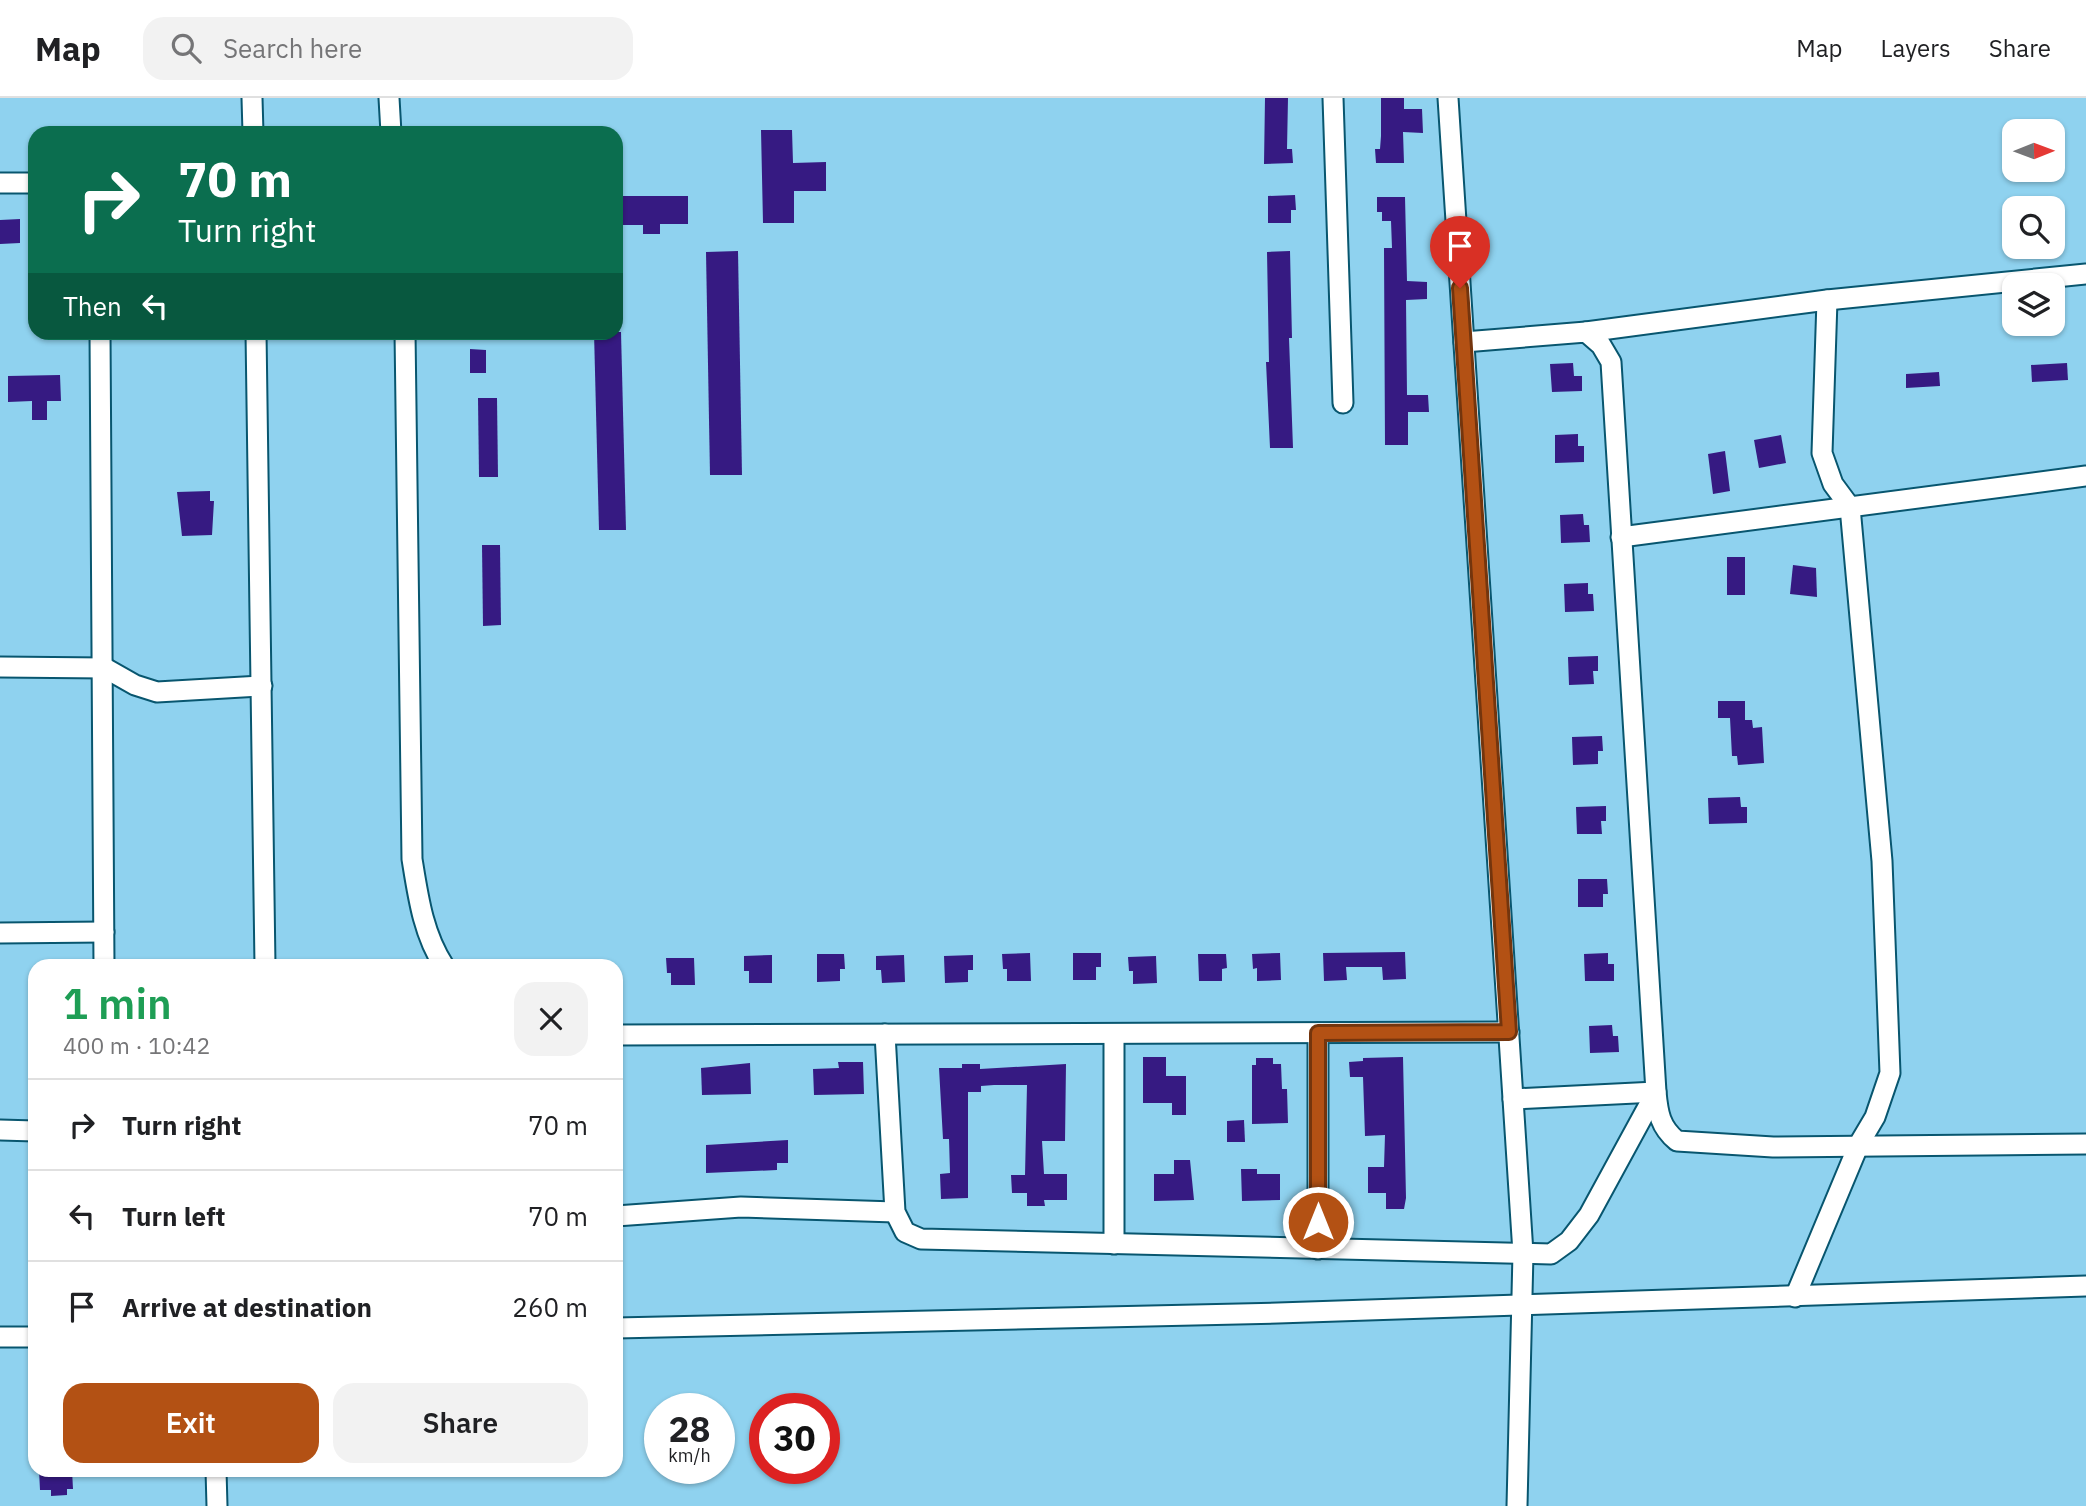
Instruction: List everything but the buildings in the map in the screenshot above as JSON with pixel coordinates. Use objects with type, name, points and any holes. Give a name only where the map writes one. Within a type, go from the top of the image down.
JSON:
[{"type":"street","points":[[252,98],[253,126]]},
{"type":"street","points":[[389,98],[391,126]]},
{"type":"street","points":[[1333,98],[1343,403]]},
{"type":"street","points":[[1448,98],[1523,1253],[1524,1302],[1517,1506]]},
{"type":"street","points":[[0,183],[28,183]]},
{"type":"street","points":[[1464,342],[1586,332],[1827,300],[2086,274]]},
{"type":"street","points":[[1795,1297],[1858,1144],[1875,1117],[1890,1073],[1881,861],[1850,507],[1833,484],[1822,453],[1827,300]]},
{"type":"street","points":[[1586,332],[1601,345],[1611,362],[1656,1092],[1659,1116],[1666,1132],[1677,1141],[1773,1147],[1858,1144],[2086,1144]]},
{"type":"street","points":[[100,340],[105,668],[104,959]]},
{"type":"street","points":[[256,340],[265,959]]},
{"type":"street","points":[[405,340],[412,859],[420,909],[439,959]]},
{"type":"street","points":[[1621,537],[2086,476]]},
{"type":"street","points":[[0,667],[105,668],[135,685],[157,692],[262,685]]},
{"type":"street","points":[[0,933],[104,932]]},
{"type":"street","points":[[623,1035],[1509,1032]]},
{"type":"street","points":[[1318,1033],[1318,1249]]},
{"type":"street","points":[[885,1034],[895,1212],[905,1232],[921,1239],[1551,1254],[1569,1241],[1589,1215],[1656,1092]]},
{"type":"street","points":[[1114,1034],[1114,1244]]},
{"type":"street","points":[[1513,1099],[1656,1092]]},
{"type":"street","points":[[0,1130],[28,1131]]},
{"type":"street","points":[[623,1215],[741,1207],[895,1212]]},
{"type":"street","points":[[623,1328],[1278,1312],[2086,1286]]},
{"type":"street","points":[[0,1337],[28,1337]]},
{"type":"street","points":[[216,1477],[217,1506]]},
{"type":"route","points":[[1318,1222],[1318,1033],[1509,1032],[1460,288]]}]
